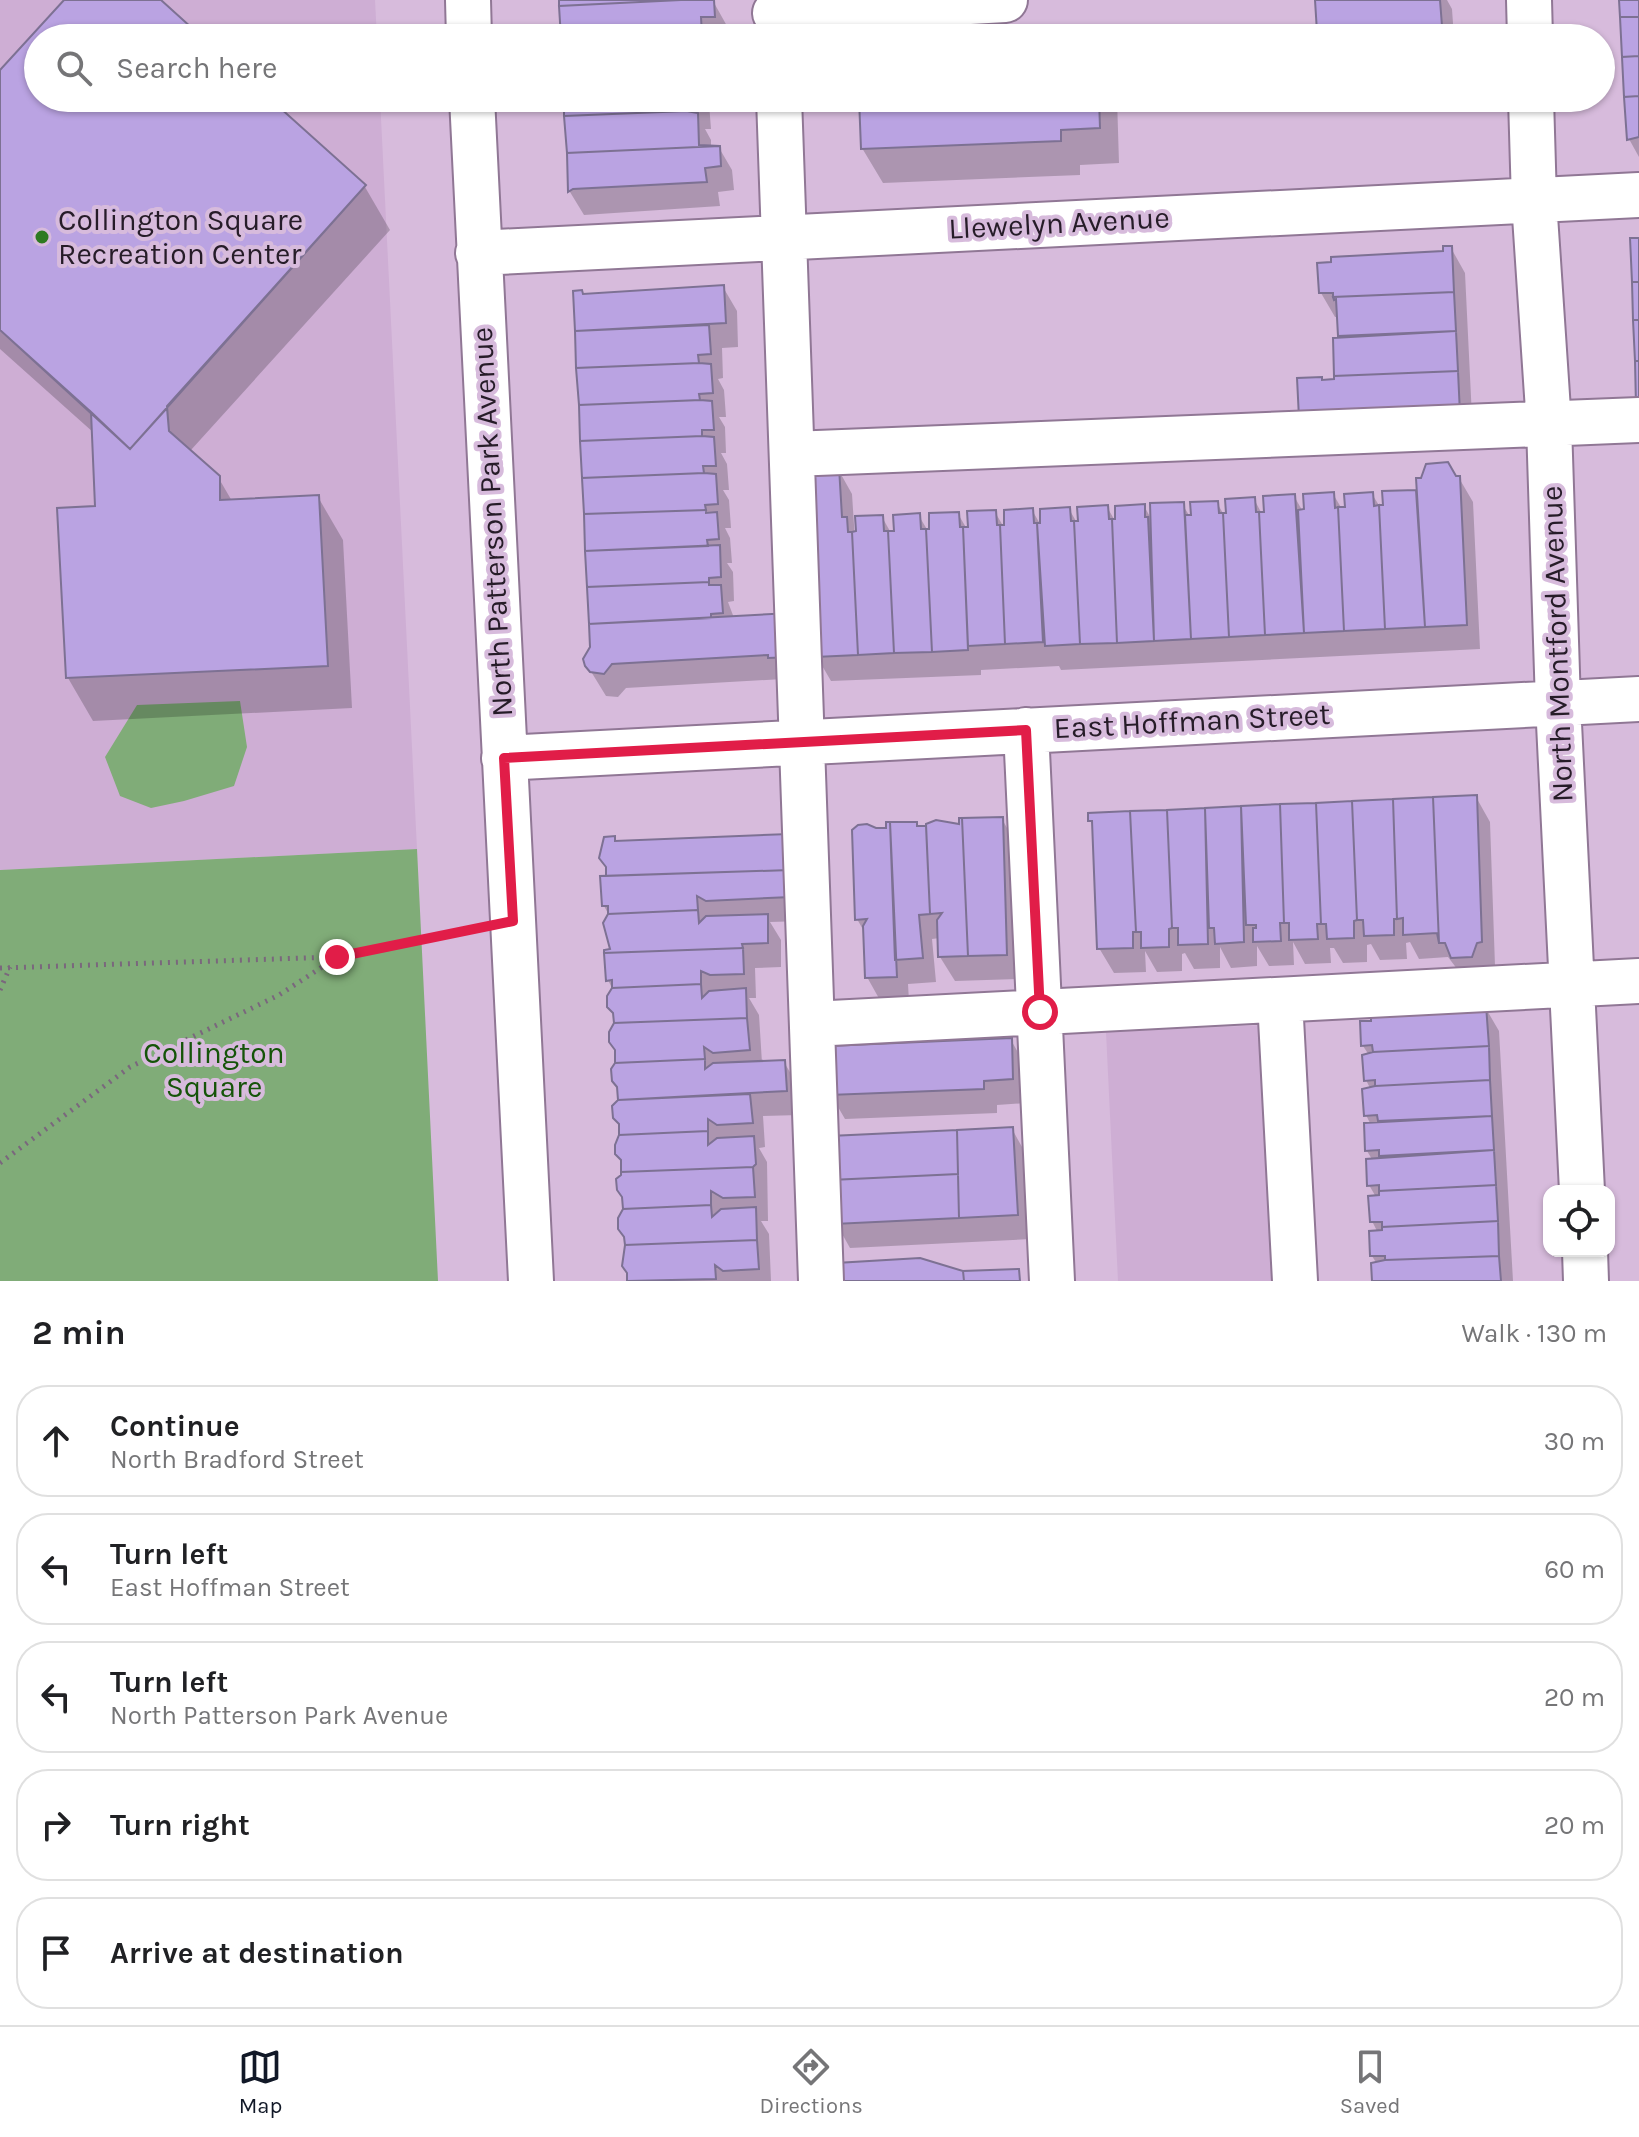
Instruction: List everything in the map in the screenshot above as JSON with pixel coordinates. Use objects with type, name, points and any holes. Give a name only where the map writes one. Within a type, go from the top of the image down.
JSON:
[{"type":"street","points":[[468,0],[469,24]]},
{"type":"street","points":[[775,17],[1005,0]]},
{"type":"street","points":[[1529,0],[1530,24]]},
{"type":"street","name":"North Patterson Park Avenue","points":[[473,112],[531,1281]]},
{"type":"street","points":[[780,112],[821,1281]]},
{"type":"street","name":"North Montford Avenue","points":[[1531,112],[1534,201],[1549,425],[1558,703],[1582,1185]]},
{"type":"street","name":"Llewelyn Avenue","points":[[478,253],[1639,195]]},
{"type":"street","points":[[792,454],[1639,420]]},
{"type":"street","name":"East Hoffman Street","points":[[504,758],[1639,699]]},
{"type":"street","points":[[1026,730],[1052,1281]]},
{"type":"street","points":[[812,1024],[1639,981]]},
{"type":"street","points":[[1280,1000],[1295,1281]]},
{"type":"street","points":[[1585,1257],[1586,1281]]},
{"type":"path","points":[[0,968],[337,957],[513,921]]},
{"type":"path","points":[[0,1163],[130,1067],[279,995],[337,957]]},
{"type":"path","points":[[0,990],[10,967]]},
{"type":"shaded area","points":[[0,0],[375,0],[376,24],[24,24],[24,112],[381,112],[417,849],[0,870]]},
{"type":"shaded area","points":[[1267,1025],[1279,1281],[1118,1281],[1106,1032]]},
{"type":"green space","points":[[240,701],[247,747],[234,786],[151,808],[120,796],[105,757],[137,705]]},
{"type":"green space","name":"Collington Square","points":[[417,849],[438,1281],[0,1281],[0,870]]},
{"type":"building","points":[[64,0],[161,0],[188,24],[42,24]]},
{"type":"building","points":[[64,0],[161,0],[188,24],[42,24]]},
{"type":"building","points":[[559,0],[681,0],[559,6]]},
{"type":"building","points":[[714,0],[715,17],[701,17],[701,24],[560,24],[559,6]]},
{"type":"building","points":[[1315,0],[1440,0],[1442,24],[1316,24]]},
{"type":"building","points":[[1619,0],[1639,0],[1639,17],[1620,17]]},
{"type":"building","points":[[1620,17],[1639,17],[1639,56],[1622,57]]},
{"type":"building","points":[[24,44],[24,112],[285,112],[366,185],[167,406],[169,431],[220,476],[220,500],[319,495],[328,666],[66,678],[57,508],[95,506],[91,412],[0,330],[0,70]]},
{"type":"building","points":[[24,44],[24,112],[285,112],[366,185],[130,449],[0,330],[0,70]]},
{"type":"building","points":[[1639,56],[1639,96],[1624,97],[1622,57]]},
{"type":"building","points":[[1639,96],[1639,137],[1627,140],[1624,97]]},
{"type":"building","points":[[564,112],[662,112],[564,116]]},
{"type":"building","points":[[860,112],[1099,112],[1100,128],[1061,130],[1061,141],[861,149]]},
{"type":"building","points":[[698,113],[699,145],[720,146],[567,153],[564,116]]},
{"type":"building","points":[[720,146],[721,166],[705,168],[707,182],[573,189],[568,192],[567,153]]},
{"type":"building","points":[[1630,238],[1639,238],[1639,282],[1632,282]]},
{"type":"building","points":[[1443,246],[1452,246],[1454,292],[1333,297],[1333,293],[1319,293],[1317,263],[1331,262],[1331,257],[1443,251]]},
{"type":"building","points":[[1632,282],[1639,282],[1639,320],[1633,320]]},
{"type":"building","points":[[724,285],[726,323],[575,331],[573,291],[582,290],[583,294]]},
{"type":"building","points":[[1454,292],[1456,331],[1338,336],[1336,299],[1333,297]]},
{"type":"building","points":[[1633,320],[1639,320],[1639,361],[1635,361]]},
{"type":"building","points":[[709,325],[711,354],[698,355],[699,363],[576,368],[575,331]]},
{"type":"building","points":[[1456,331],[1458,371],[1334,376],[1333,338]]},
{"type":"building","points":[[1635,361],[1639,361],[1639,406],[1636,406]]},
{"type":"building","points":[[711,364],[713,393],[699,394],[700,400],[579,405],[576,368]]},
{"type":"building","points":[[1458,371],[1460,414],[1299,418],[1297,378],[1322,377],[1322,380],[1334,379],[1334,376]]},
{"type":"building","points":[[712,401],[714,430],[702,430],[702,436],[580,441],[579,405]]},
{"type":"building","points":[[167,408],[169,431],[220,476],[220,500],[319,495],[328,666],[66,678],[57,508],[95,506],[91,412],[130,449]]},
{"type":"building","points":[[714,437],[716,466],[703,466],[704,473],[582,478],[580,441]]},
{"type":"building","points":[[1448,462],[1456,476],[1460,476],[1467,625],[1425,627],[1416,478],[1421,478],[1426,464]]},
{"type":"building","points":[[839,467],[842,517],[847,517],[848,532],[852,532],[858,655],[815,657],[813,468]]},
{"type":"building","points":[[716,474],[718,504],[705,505],[706,510],[584,514],[582,478]]},
{"type":"building","points":[[1416,490],[1425,627],[1385,629],[1379,505],[1383,505],[1382,491]]},
{"type":"building","points":[[1334,492],[1335,508],[1338,507],[1344,631],[1304,633],[1298,510],[1304,509],[1303,494]]},
{"type":"building","points":[[1373,492],[1374,506],[1379,505],[1385,629],[1344,631],[1338,507],[1345,507],[1344,494]]},
{"type":"building","points":[[1295,494],[1304,633],[1265,635],[1259,512],[1264,512],[1263,496]]},
{"type":"building","points":[[1255,497],[1256,512],[1259,512],[1265,635],[1229,637],[1223,513],[1226,513],[1225,499]]},
{"type":"building","points":[[1218,501],[1219,513],[1223,513],[1229,637],[1191,639],[1185,515],[1191,515],[1190,502]]},
{"type":"building","points":[[1184,502],[1191,639],[1154,641],[1150,503]]},
{"type":"building","points":[[1145,504],[1154,641],[1117,643],[1112,519],[1115,519],[1115,506]]},
{"type":"building","points":[[1108,505],[1109,519],[1112,519],[1117,643],[1080,644],[1074,521],[1078,521],[1077,507]]},
{"type":"building","points":[[1070,507],[1071,521],[1074,521],[1080,644],[1045,646],[1037,523],[1040,523],[1040,509]]},
{"type":"building","points":[[1033,508],[1034,523],[1037,523],[1043,642],[1005,644],[1000,525],[1004,525],[1004,510]]},
{"type":"building","points":[[706,510],[706,513],[717,512],[719,539],[707,540],[708,546],[585,551],[584,514]]},
{"type":"building","points":[[996,510],[997,525],[1000,525],[1005,644],[968,646],[963,527],[968,527],[967,511]]},
{"type":"building","points":[[959,512],[960,527],[963,527],[968,650],[932,652],[926,529],[929,529],[929,513]]},
{"type":"building","points":[[920,513],[921,529],[926,529],[932,652],[894,653],[888,531],[894,531],[893,515]]},
{"type":"building","points":[[883,515],[884,531],[888,531],[894,653],[858,655],[852,532],[856,531],[855,516]]},
{"type":"building","points":[[720,545],[721,577],[709,578],[709,582],[587,587],[585,551]]},
{"type":"building","points":[[709,582],[709,585],[721,585],[723,613],[711,614],[711,618],[589,624],[587,587]]},
{"type":"building","points":[[791,613],[793,657],[768,658],[768,655],[612,664],[604,674],[590,672],[583,659],[590,647],[589,624]]},
{"type":"building","points":[[1477,795],[1482,942],[1477,943],[1472,957],[1451,958],[1445,943],[1439,943],[1433,797]]},
{"type":"building","points":[[1433,797],[1439,943],[1437,933],[1403,935],[1403,918],[1397,919],[1393,799]]},
{"type":"building","points":[[1393,799],[1397,919],[1394,919],[1394,935],[1364,936],[1363,920],[1357,920],[1352,801]]},
{"type":"building","points":[[1352,801],[1357,920],[1354,921],[1354,938],[1327,939],[1326,924],[1321,924],[1316,803]]},
{"type":"building","points":[[1316,803],[1321,924],[1317,924],[1318,939],[1289,940],[1289,923],[1284,923],[1280,804]]},
{"type":"building","points":[[1280,804],[1284,923],[1280,923],[1281,941],[1253,942],[1253,928],[1256,925],[1246,925],[1241,806]]},
{"type":"building","points":[[1241,806],[1244,942],[1215,944],[1214,928],[1209,928],[1205,808]]},
{"type":"building","points":[[1205,808],[1208,944],[1178,945],[1178,928],[1172,928],[1167,810]]},
{"type":"building","points":[[1167,810],[1172,928],[1169,929],[1169,947],[1141,948],[1141,932],[1136,932],[1130,811]]},
{"type":"building","points":[[1130,811],[1136,932],[1133,932],[1133,948],[1097,949],[1092,821],[1088,821],[1088,813]]},
{"type":"building","points":[[1003,817],[1007,955],[968,956],[962,818]]},
{"type":"building","points":[[959,818],[962,818],[968,956],[938,957],[937,920],[942,913],[930,914],[926,824],[936,820],[959,824]]},
{"type":"building","points":[[886,822],[890,822],[897,977],[865,978],[863,926],[867,919],[855,920],[852,830],[858,825],[867,824],[886,828]]},
{"type":"building","points":[[890,822],[917,822],[917,826],[926,826],[930,914],[919,915],[923,958],[895,960]]},
{"type":"building","points":[[789,834],[790,870],[606,876],[606,867],[599,858],[604,837],[615,836],[615,841]]},
{"type":"building","points":[[790,870],[791,897],[706,901],[697,896],[698,910],[608,914],[608,906],[602,906],[600,876]]},
{"type":"building","points":[[698,910],[699,923],[706,916],[768,914],[768,943],[742,944],[743,948],[604,953],[604,950],[610,949],[603,923],[608,914]]},
{"type":"building","points":[[743,948],[744,974],[710,975],[701,971],[701,984],[612,988],[612,980],[606,981],[604,953]]},
{"type":"building","points":[[701,984],[702,998],[709,991],[746,988],[747,1018],[614,1023],[613,1013],[607,1007],[607,996],[612,988]]},
{"type":"building","points":[[1486,1005],[1489,1046],[1373,1052],[1372,1045],[1361,1046],[1360,1021],[1371,1021],[1371,1014]]},
{"type":"building","points":[[747,1018],[750,1050],[713,1053],[704,1047],[705,1059],[615,1063],[615,1050],[609,1042],[609,1032],[614,1023]]},
{"type":"building","points":[[1012,1038],[1013,1079],[984,1081],[984,1089],[829,1095],[828,1046]]},
{"type":"building","points":[[1489,1046],[1490,1080],[1375,1086],[1375,1080],[1364,1081],[1362,1055]]},
{"type":"building","points":[[705,1059],[705,1069],[713,1063],[785,1060],[787,1091],[618,1100],[611,1069],[615,1063]]},
{"type":"building","points":[[1490,1080],[1492,1116],[1378,1121],[1377,1115],[1364,1116],[1362,1089]]},
{"type":"building","points":[[750,1094],[753,1123],[717,1125],[708,1119],[708,1131],[619,1135],[619,1124],[613,1118],[612,1106],[618,1100]]},
{"type":"building","points":[[1492,1116],[1494,1150],[1379,1156],[1379,1150],[1365,1151],[1364,1123]]},
{"type":"building","points":[[1013,1127],[1018,1215],[959,1218],[957,1130]]},
{"type":"building","points":[[957,1130],[958,1174],[831,1180],[830,1136]]},
{"type":"building","points":[[708,1131],[708,1145],[717,1138],[754,1136],[756,1164],[753,1167],[621,1172],[621,1160],[615,1154],[619,1135]]},
{"type":"building","points":[[1494,1150],[1496,1185],[1379,1191],[1379,1185],[1367,1186],[1366,1159]]},
{"type":"building","points":[[753,1167],[755,1197],[723,1198],[711,1191],[711,1205],[623,1209],[622,1197],[617,1190],[616,1179],[621,1172]]},
{"type":"building","points":[[958,1174],[959,1218],[834,1224],[831,1180]]},
{"type":"building","points":[[1496,1185],[1498,1221],[1382,1227],[1382,1222],[1370,1222],[1368,1196],[1379,1195],[1379,1191]]},
{"type":"building","points":[[711,1205],[712,1217],[721,1209],[756,1207],[757,1240],[625,1245],[618,1229],[618,1218],[623,1209]]},
{"type":"building","points":[[1498,1221],[1499,1256],[1385,1260],[1385,1256],[1370,1256],[1369,1231],[1382,1230],[1382,1227]]},
{"type":"building","points":[[757,1240],[759,1269],[723,1271],[715,1265],[716,1279],[627,1281],[627,1273],[622,1266],[625,1245]]},
{"type":"building","points":[[1499,1256],[1501,1281],[1372,1281],[1371,1263],[1385,1260]]},
{"type":"building","points":[[920,1258],[963,1271],[964,1281],[837,1281],[836,1263]]},
{"type":"building","points":[[1019,1269],[1020,1281],[964,1281],[963,1271]]},
{"type":"place","name":"Collington Square Recreation Center","points":[[42,237]]},
{"type":"route","points":[[337,957],[513,921],[504,758],[1026,730],[1040,1012]]}]
